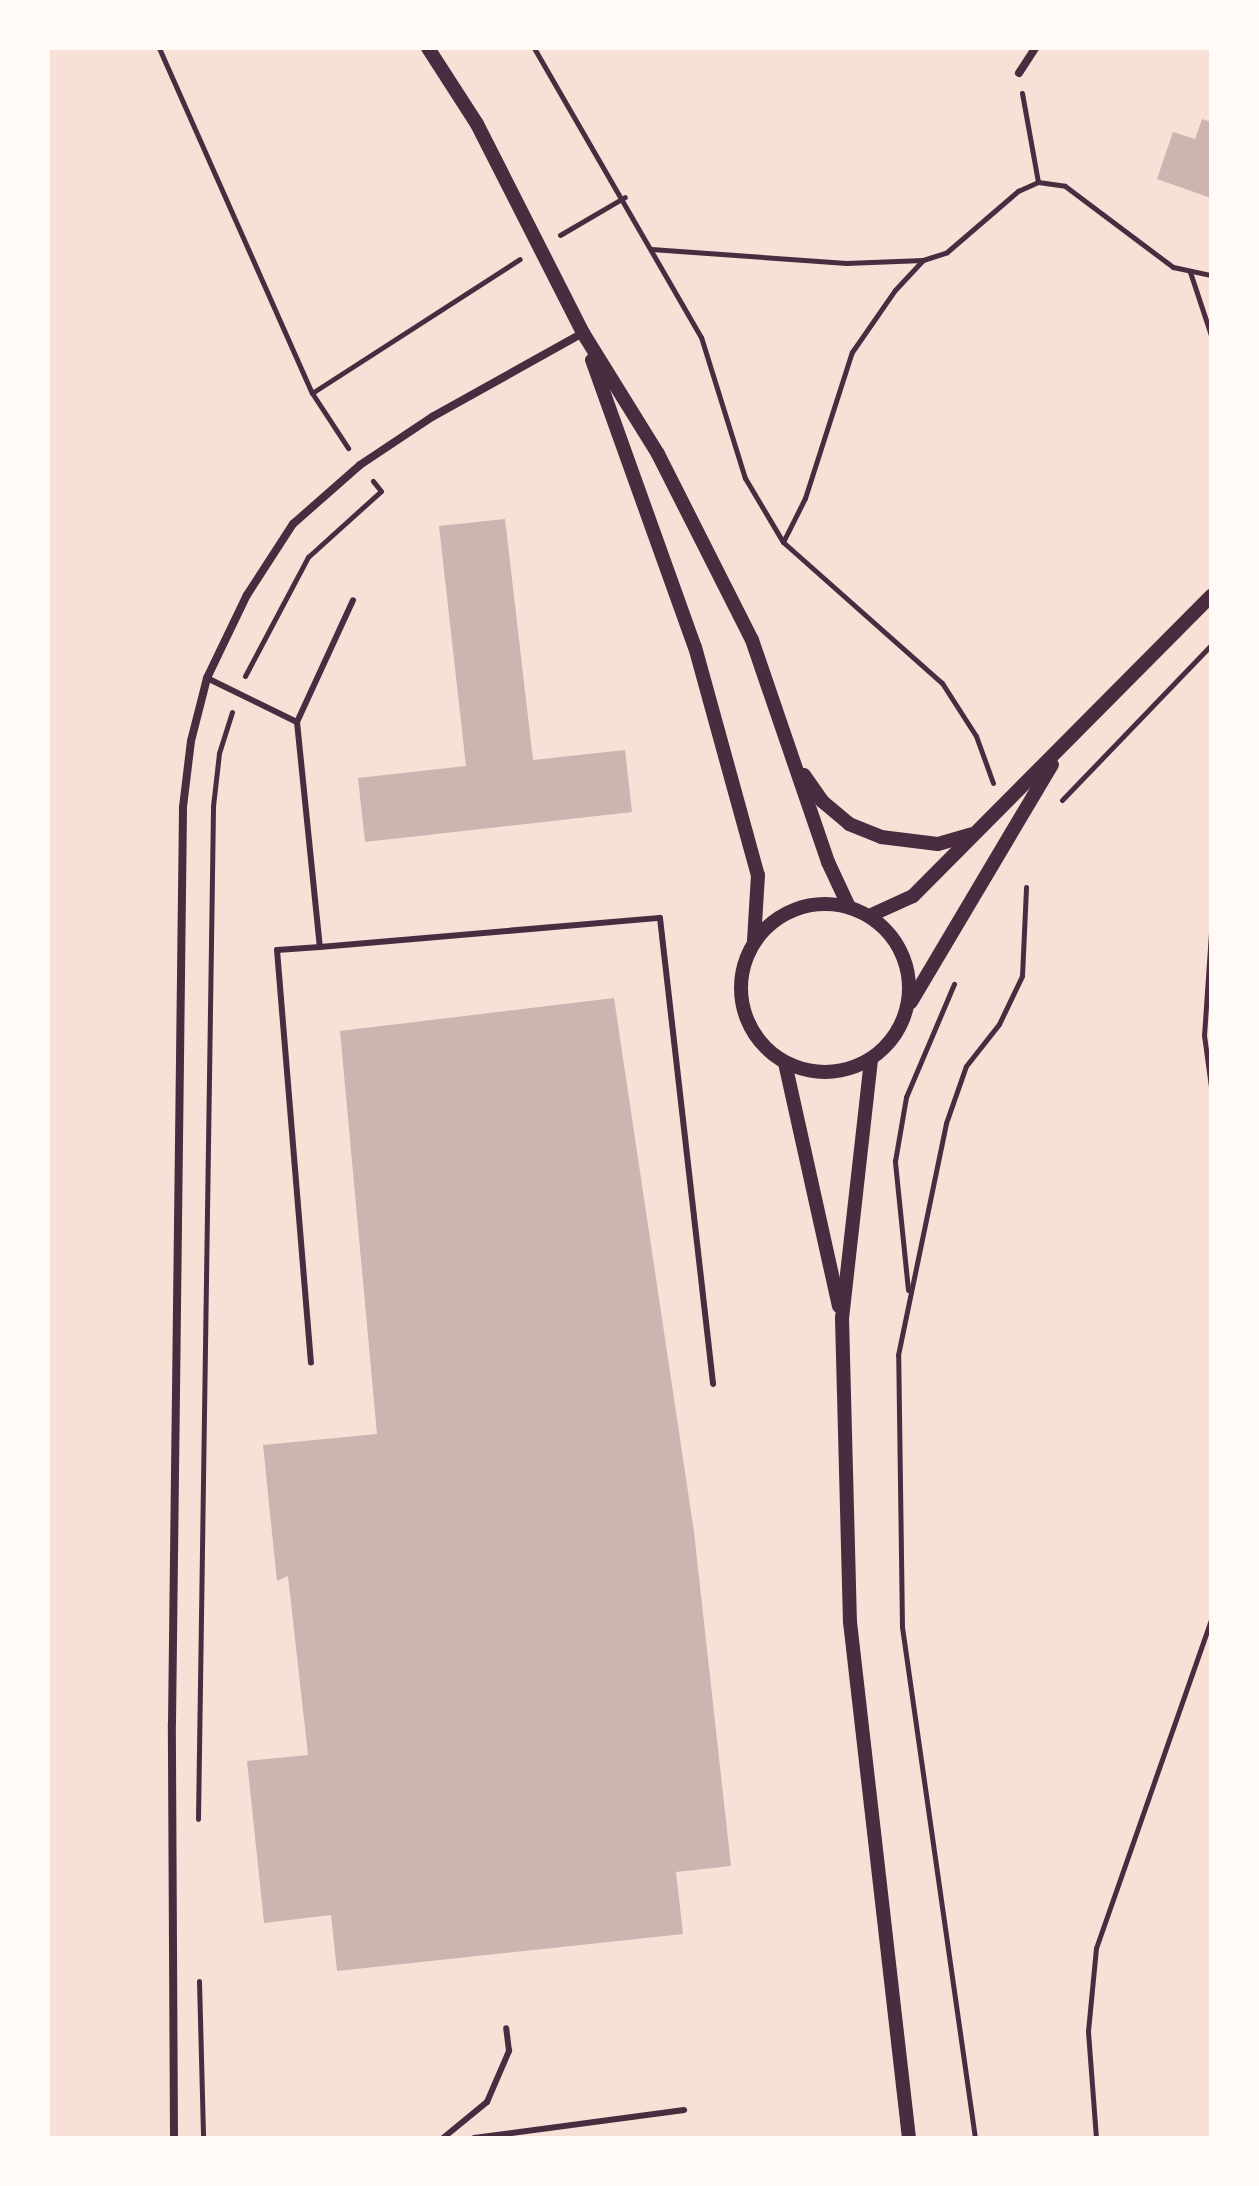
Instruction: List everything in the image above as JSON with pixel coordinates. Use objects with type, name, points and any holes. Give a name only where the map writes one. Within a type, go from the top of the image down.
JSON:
[{"type":"street","points":[[428,48],[477,124],[537,248],[583,333],[658,454],[745,627],[849,907]]},
{"type":"street","points":[[1019,73],[1035,48]]},
{"type":"street","points":[[174,2138],[172,1723],[183,807],[191,741],[207,678],[247,595],[293,524],[360,465],[432,417],[583,333]]},
{"type":"street","points":[[583,333],[695,647],[758,875],[754,941],[739,986],[742,1009],[765,1049],[785,1063],[831,1073],[871,1060],[893,1037],[1062,748]]},
{"type":"street","points":[[869,916],[913,896],[1062,748],[1128,674],[1211,596]]},
{"type":"street","points":[[792,757],[822,801],[849,824],[908,843],[938,844],[976,833]]},
{"type":"street","points":[[754,941],[786,912],[828,903],[849,907],[869,916],[886,929],[903,956],[910,988],[907,1009]]},
{"type":"street","points":[[871,1060],[842,1318],[850,1622],[909,2138]]},
{"type":"street","points":[[785,1063],[842,1318]]},
{"type":"lane","points":[[320,947],[297,722],[353,600]]},
{"type":"lane","points":[[207,678],[297,722]]},
{"type":"lane","points":[[311,1363],[277,950],[660,918],[713,1384]]},
{"type":"lane","points":[[443,2138],[487,2102],[509,2051],[506,2028]]},
{"type":"lane","points":[[474,2138],[684,2110]]},
{"type":"path","points":[[159,48],[312,393],[351,452]]},
{"type":"path","points":[[534,48],[625,197],[701,337],[745,478],[783,542],[942,683],[976,736],[993,783]]},
{"type":"path","points":[[1019,73],[1038,182]]},
{"type":"path","points":[[650,248],[846,263],[923,260],[947,252],[1018,191],[1038,182],[1065,186],[1173,267],[1211,275]]},
{"type":"path","points":[[312,393],[537,248],[625,197]]},
{"type":"path","points":[[783,542],[805,498],[852,352],[895,290],[923,260]]},
{"type":"path","points":[[1190,272],[1211,335]]},
{"type":"path","points":[[198,1822],[213,806],[219,753],[238,693],[308,557],[381,491]]},
{"type":"path","points":[[1053,810],[1211,645]]},
{"type":"path","points":[[975,2138],[902,1627],[898,1355],[908,1297],[956,1095],[966,1066],[999,1024],[1022,976],[1026,887]]},
{"type":"path","points":[[1211,933],[1204,1035],[1211,1087]]},
{"type":"path","points":[[908,1297],[895,1161],[906,1097],[958,975]]},
{"type":"path","points":[[1096,2138],[1088,2031],[1096,1948],[1211,1620]]},
{"type":"path","points":[[199,1978],[203,2138]]},
{"type":"building","points":[[1202,119],[1211,122],[1211,198],[1157,179],[1173,132],[1195,139]]},
{"type":"building","points":[[505,519],[533,760],[625,750],[632,812],[365,842],[358,778],[466,766],[439,526]]},
{"type":"building","points":[[614,998],[694,1532],[731,1866],[676,1872],[683,1934],[337,1971],[331,1915],[264,1923],[247,1761],[308,1755],[288,1576],[277,1581],[263,1445],[377,1434],[340,1031]]}]
